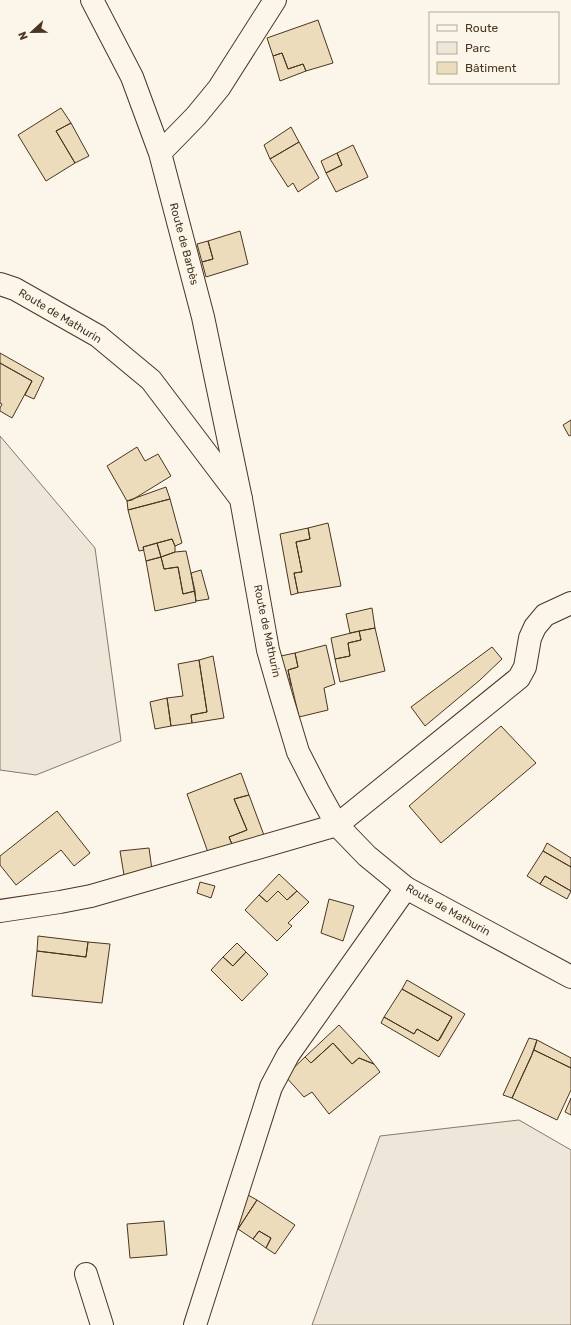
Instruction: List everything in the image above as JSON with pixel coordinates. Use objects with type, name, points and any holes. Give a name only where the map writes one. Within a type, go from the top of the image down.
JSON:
[{"type":"street","name":"Route de Barbès","points":[[92,0],[132,77],[160,153],[203,317],[241,499]]},
{"type":"street","points":[[160,153],[196,116],[219,88],[275,0]]},
{"type":"street","name":"Route de Mathurin","points":[[0,284],[15,289],[98,336],[151,380],[241,499],[268,650],[280,692],[298,752],[337,825],[367,856],[406,888],[571,977]]},
{"type":"street","points":[[0,911],[91,896],[337,825],[519,678],[525,667],[530,638],[535,627],[545,615],[571,603]]},
{"type":"street","points":[[195,1325],[271,1087],[279,1070],[288,1055],[406,888]]},
{"type":"street","points":[[86,1274],[102,1325]]},
{"type":"green space","points":[[0,436],[95,548],[121,741],[36,775],[0,770]]},
{"type":"green space","points":[[519,1120],[571,1150],[571,1325],[312,1325],[380,1136]]},
{"type":"building","points":[[318,20],[333,63],[306,71],[303,64],[288,69],[282,53],[273,56],[267,38]]},
{"type":"building","points":[[282,53],[288,69],[303,64],[306,71],[280,81],[273,56]]},
{"type":"building","points":[[61,108],[71,123],[56,131],[75,163],[46,181],[18,135]]},
{"type":"building","points":[[71,123],[89,156],[75,163],[56,131]]},
{"type":"building","points":[[291,127],[299,142],[270,159],[264,145]]},
{"type":"building","points":[[299,142],[319,178],[298,192],[293,183],[288,187],[270,159]]},
{"type":"building","points":[[353,145],[368,177],[336,192],[326,173],[342,165],[337,153]]},
{"type":"building","points":[[337,153],[342,165],[326,173],[321,161]]},
{"type":"building","points":[[240,231],[248,264],[206,277],[202,262],[213,259],[208,241]]},
{"type":"building","points":[[208,241],[213,259],[202,262],[197,244]]},
{"type":"building","points":[[0,353],[44,378],[34,399],[25,395],[32,381],[0,363]]},
{"type":"building","points":[[0,363],[32,381],[12,418],[0,411],[2,404],[0,403]]},
{"type":"building","points":[[571,420],[571,435],[569,436],[563,425]]},
{"type":"building","points":[[137,447],[145,461],[158,454],[171,476],[132,500],[127,501],[107,466]]},
{"type":"building","points":[[166,487],[170,499],[128,510],[127,501]]},
{"type":"building","points":[[170,499],[182,543],[175,546],[172,539],[143,547],[144,550],[139,551],[128,510]]},
{"type":"building","points":[[328,523],[341,586],[298,593],[294,573],[302,572],[296,542],[310,539],[308,528]]},
{"type":"building","points":[[308,528],[310,539],[296,542],[302,572],[294,573],[298,593],[291,595],[280,534]]},
{"type":"building","points":[[172,539],[175,546],[175,552],[161,557],[157,543]]},
{"type":"building","points":[[157,543],[161,557],[146,561],[143,547]]},
{"type":"building","points":[[186,551],[195,591],[183,594],[178,567],[164,569],[161,557],[175,552]]},
{"type":"building","points":[[161,557],[164,569],[178,567],[183,594],[195,591],[196,602],[155,611],[146,561]]},
{"type":"building","points":[[201,570],[209,599],[196,601],[191,573]]},
{"type":"building","points":[[372,608],[375,628],[350,633],[346,614]]},
{"type":"building","points":[[375,628],[385,671],[340,682],[335,659],[350,656],[348,643],[361,640],[359,631]]},
{"type":"building","points":[[359,631],[361,640],[348,643],[350,656],[335,659],[331,638]]},
{"type":"building","points":[[326,645],[335,684],[324,688],[328,710],[299,717],[288,670],[298,667],[295,653]]},
{"type":"building","points":[[492,647],[502,659],[480,680],[425,726],[411,707]]},
{"type":"building","points":[[295,653],[298,667],[288,670],[291,685],[283,688],[276,657]]},
{"type":"building","points":[[213,656],[224,718],[192,723],[191,715],[207,712],[199,660]]},
{"type":"building","points":[[199,660],[207,712],[191,715],[192,723],[171,726],[167,698],[183,696],[178,664]]},
{"type":"building","points":[[167,698],[171,726],[155,729],[150,702]]},
{"type":"building","points":[[501,726],[536,763],[441,843],[409,806]]},
{"type":"building","points":[[241,773],[249,795],[234,799],[247,830],[229,837],[234,849],[210,858],[187,794]]},
{"type":"building","points":[[249,795],[265,838],[234,849],[229,837],[247,830],[234,799]]},
{"type":"building","points":[[57,811],[90,853],[74,866],[61,850],[16,885],[0,865],[0,856]]},
{"type":"building","points":[[547,843],[571,858],[571,867],[543,851]]},
{"type":"building","points":[[149,848],[152,870],[124,875],[120,851]]},
{"type":"building","points":[[543,851],[571,867],[571,891],[545,876],[540,884],[527,876]]},
{"type":"building","points":[[279,874],[297,891],[287,900],[278,891],[267,902],[259,895]]},
{"type":"building","points":[[545,876],[571,891],[567,899],[540,884]]},
{"type":"building","points":[[200,882],[215,886],[211,898],[197,893]]},
{"type":"building","points":[[278,891],[287,900],[297,891],[309,902],[288,923],[292,926],[277,941],[245,910],[259,895],[267,902]]},
{"type":"building","points":[[329,899],[354,906],[343,941],[321,933]]},
{"type":"building","points":[[38,936],[88,942],[86,957],[37,951]]},
{"type":"building","points":[[88,942],[110,944],[102,1003],[32,996],[37,951],[86,957]]},
{"type":"building","points":[[237,943],[246,952],[233,966],[223,957]]},
{"type":"building","points":[[246,952],[268,974],[242,1001],[211,970],[223,957],[233,966]]},
{"type":"building","points":[[407,980],[465,1014],[439,1057],[381,1023],[384,1017],[414,1034],[417,1029],[438,1041],[440,1039],[452,1017],[402,989]]},
{"type":"building","points":[[402,989],[452,1017],[438,1041],[417,1029],[414,1034],[384,1017]]},
{"type":"building","points":[[339,1025],[374,1064],[359,1058],[352,1064],[333,1043],[311,1063],[305,1057]]},
{"type":"building","points":[[529,1038],[537,1040],[531,1057],[512,1098],[503,1095]]},
{"type":"building","points":[[537,1040],[571,1058],[571,1068],[534,1050]]},
{"type":"building","points":[[333,1043],[352,1064],[359,1058],[374,1064],[380,1072],[329,1114],[312,1092],[304,1097],[285,1076],[305,1057],[311,1063]]},
{"type":"building","points":[[534,1050],[571,1068],[571,1090],[557,1120],[512,1098]]},
{"type":"building","points":[[571,1098],[571,1115],[565,1112]]},
{"type":"building","points":[[248,1195],[257,1200],[238,1229],[229,1224]]},
{"type":"building","points":[[257,1200],[295,1225],[275,1254],[266,1248],[271,1238],[259,1231],[253,1239],[238,1229]]},
{"type":"building","points":[[164,1221],[167,1255],[130,1258],[127,1224]]},
{"type":"building","points":[[259,1231],[271,1238],[266,1248],[253,1239]]}]
